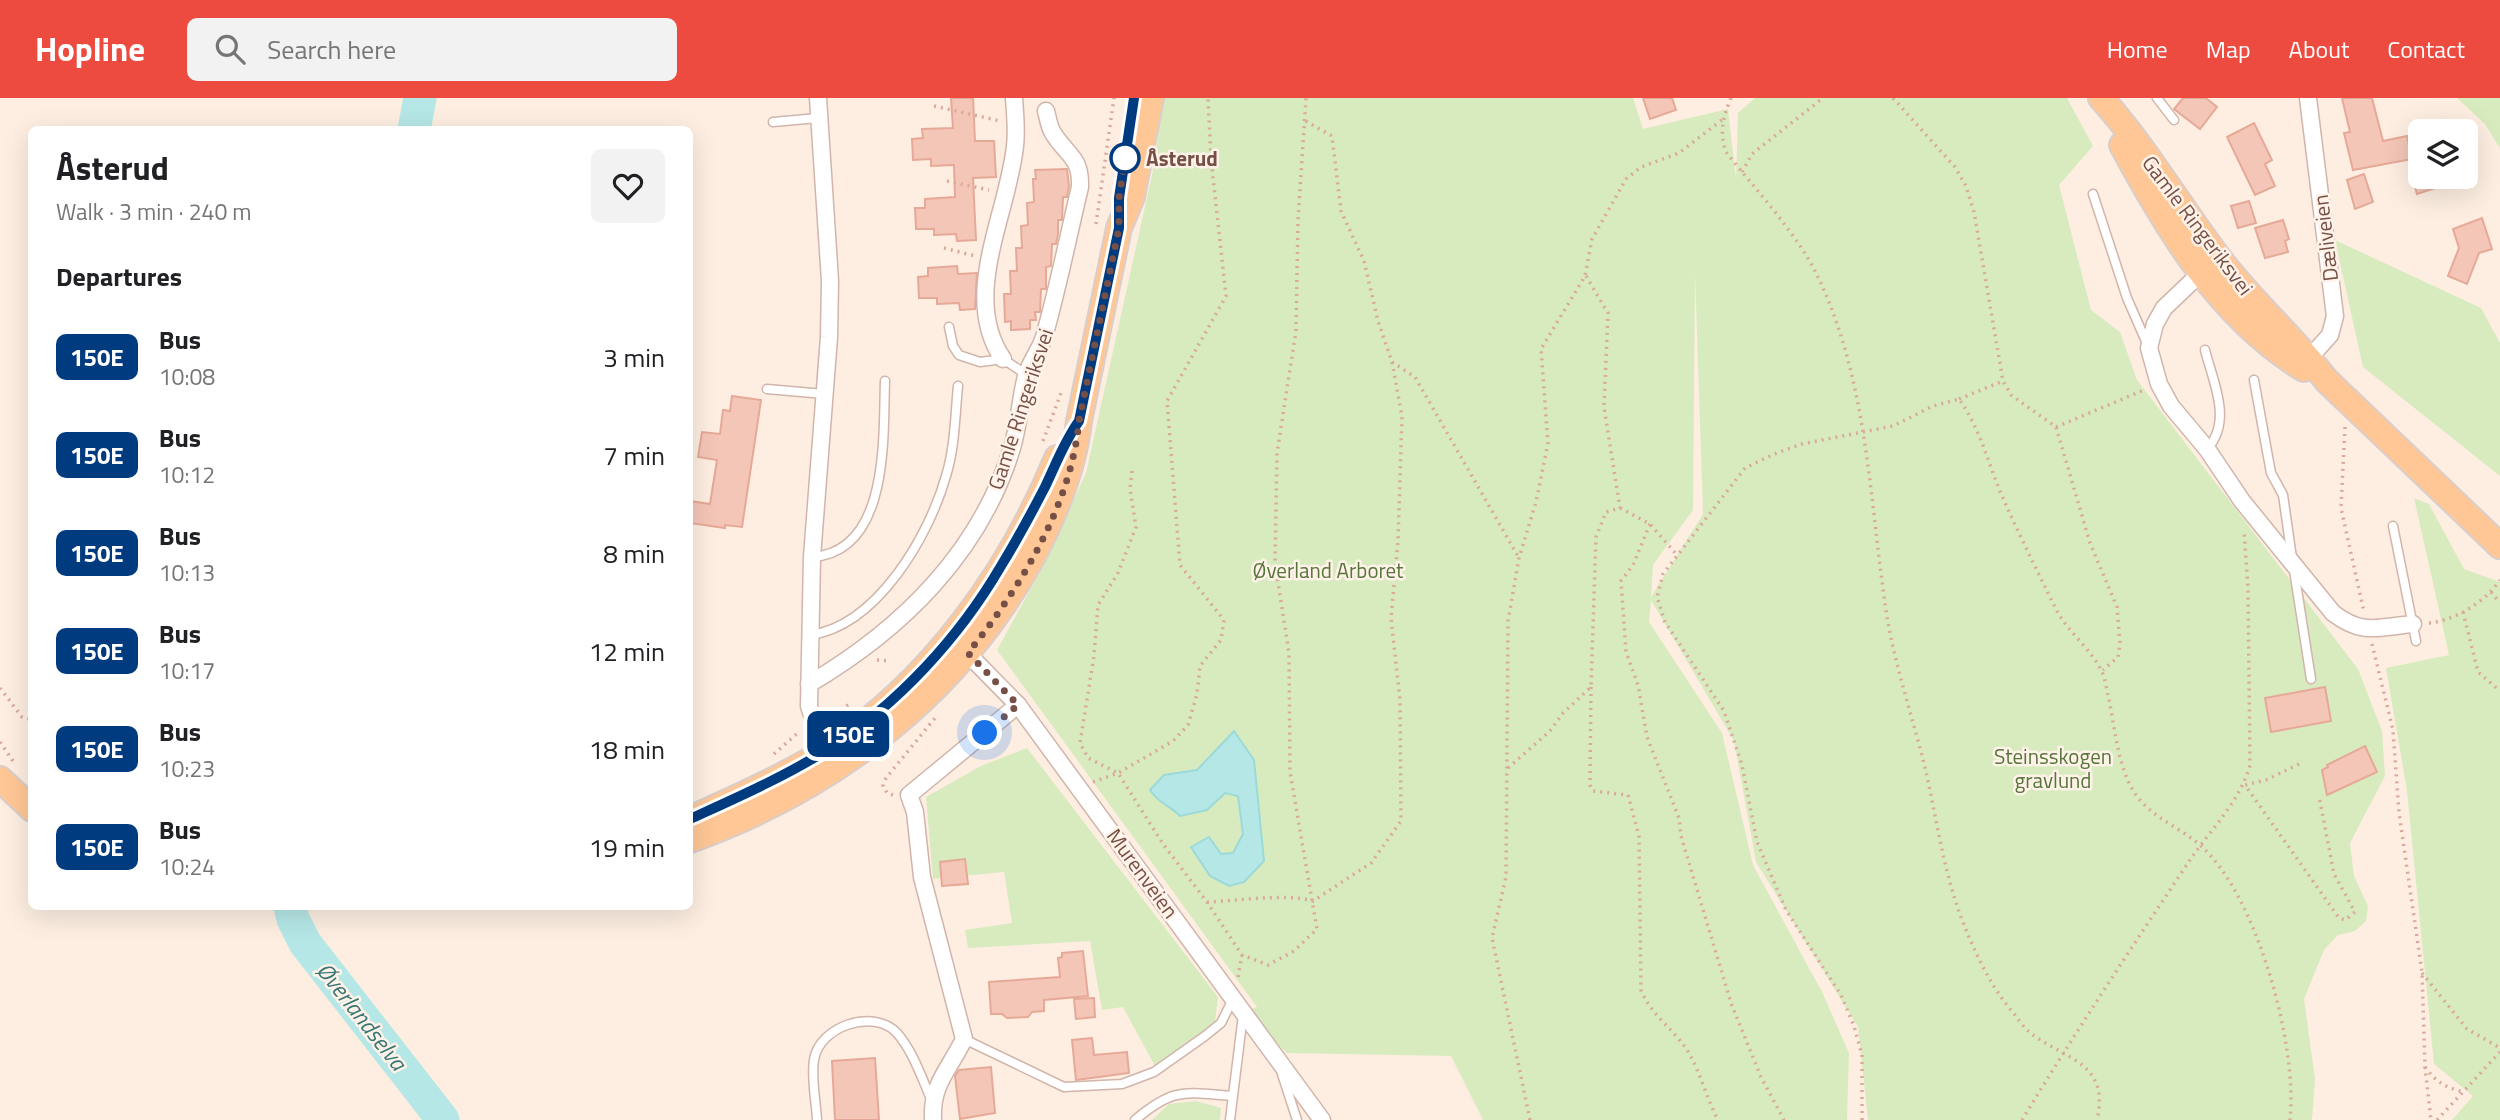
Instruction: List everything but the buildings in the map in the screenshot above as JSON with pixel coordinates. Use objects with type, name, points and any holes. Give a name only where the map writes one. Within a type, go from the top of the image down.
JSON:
[{"type":"main road","points":[[1119,228],[1119,198],[1134,98]]},
{"type":"main road","points":[[693,818],[834,758],[898,723],[959,646],[1047,484],[1063,444],[1079,421],[1119,228],[1132,197],[1151,98]]},
{"type":"main road","name":"Gamle Ringeriksvei","points":[[2100,98],[2125,125],[2210,265],[2305,363],[2500,546]]},
{"type":"main road","points":[[693,839],[764,809],[834,758]]},
{"type":"main road","points":[[11,774],[28,802]]},
{"type":"street","points":[[818,98],[830,281],[812,556],[809,706],[834,758]]},
{"type":"street","name":"Gamle Ringeriksvei","points":[[1003,359],[992,344],[985,316],[991,261],[1015,148],[1014,98]]},
{"type":"street","name":"Dæliveien","points":[[2305,363],[2330,335],[2334,316],[2308,98]]},
{"type":"street","name":"Gamle Ringeriksvei","points":[[809,684],[850,660],[892,627],[937,582],[961,552],[985,514],[1011,451],[1027,374],[1043,339],[1080,187],[1081,172],[1077,160],[1051,130],[1046,111]]},
{"type":"street","points":[[2210,265],[2164,308],[2155,324],[2149,348],[2159,384],[2171,406],[2207,449],[2242,501],[2333,613],[2347,624],[2368,630],[2413,624]]},
{"type":"street","name":"Murenveien","points":[[959,646],[1018,705],[1322,1120]]},
{"type":"street","points":[[933,1120],[932,1101],[936,1086],[964,1040],[922,877],[915,812],[909,795],[1018,705]]},
{"type":"lane","points":[[2157,98],[2174,120]]},
{"type":"lane","points":[[773,122],[818,118]]},
{"type":"lane","points":[[2093,194],[2127,298],[2149,348]]},
{"type":"lane","points":[[949,327],[953,346],[959,355],[980,362],[1003,359],[1027,374]]},
{"type":"lane","points":[[2205,350],[2222,418],[2216,440],[2207,449]]},
{"type":"lane","points":[[2254,380],[2271,473],[2283,495],[2311,679]]},
{"type":"lane","points":[[812,556],[826,556],[849,542],[863,524],[872,506],[878,487],[882,454],[885,381]]},
{"type":"lane","points":[[810,635],[828,633],[852,619],[900,572],[925,528],[947,475],[954,441],[958,386]]},
{"type":"lane","points":[[767,389],[824,394]]},
{"type":"lane","points":[[2393,526],[2416,641]]},
{"type":"lane","points":[[964,1040],[1064,1087],[1122,1084],[1154,1072],[1205,1036],[1220,1023],[1234,997]]},
{"type":"lane","points":[[1230,1120],[1244,1012]]},
{"type":"lane","points":[[817,1120],[814,1058],[827,1038],[847,1025],[867,1020],[885,1023],[897,1034],[932,1101]]},
{"type":"lane","points":[[1275,1055],[1297,1120]]},
{"type":"lane","points":[[1135,1120],[1158,1100],[1172,1094],[1231,1096]]},
{"type":"path","points":[[1082,790],[1173,741],[1188,725],[1197,694],[1200,666],[1221,640],[1224,620],[1180,565],[1167,401],[1226,296],[1211,159],[1208,98]]},
{"type":"path","points":[[1132,471],[1130,489],[1136,527],[1118,573],[1098,605],[1094,656],[1080,743],[1088,758],[1118,773],[1163,844],[1207,902],[1242,955],[1268,965],[1294,951],[1317,929],[1290,772],[1289,653],[1275,564],[1277,453],[1296,331],[1298,220],[1306,98]]},
{"type":"path","points":[[1731,98],[1723,118],[1722,141],[1726,152],[1802,250],[1817,275],[1836,320],[1865,433],[1885,606],[1927,776],[1944,861],[1957,905],[1990,984],[2032,1035],[2064,1051],[2087,1069],[2099,1094],[2097,1120]]},
{"type":"path","points":[[1742,172],[1752,154],[1823,98]]},
{"type":"path","points":[[1893,98],[1955,167],[1966,186],[1974,212],[2003,380],[2011,395],[2056,427],[2090,544],[2117,607],[2120,644],[2118,657],[2102,671]]},
{"type":"path","points":[[934,106],[1016,123]]},
{"type":"path","points":[[1530,1120],[1492,938],[1506,877],[1508,621],[1519,558],[1536,502],[1548,443],[1541,349],[1586,276],[1592,239],[1626,179],[1641,167],[1679,153],[1723,118]]},
{"type":"path","points":[[1207,902],[1274,900],[1295,896],[1313,901],[1371,863],[1401,821],[1400,701],[1391,618],[1398,541],[1402,416],[1392,362],[1378,321],[1364,261],[1341,211],[1332,136],[1304,121]]},
{"type":"path","points":[[947,181],[1006,194]]},
{"type":"path","points":[[944,248],[991,261]]},
{"type":"path","points":[[1586,276],[1608,313],[1604,407],[1620,508]]},
{"type":"path","points":[[1392,362],[1415,377],[1519,558]]},
{"type":"path","points":[[1862,1120],[1862,1055],[1854,1026],[1841,995],[1786,910],[1757,842],[1742,765],[1724,711],[1665,622],[1657,597],[1663,574],[1745,468],[1802,444],[1893,426],[1933,406],[1959,399],[2003,380]]},
{"type":"path","points":[[2056,427],[2159,384]]},
{"type":"path","points":[[1959,399],[1970,414],[2002,495],[2058,614],[2102,671],[2123,766],[2134,792],[2150,811],[2200,845],[2224,872],[2240,902],[2277,996],[2291,1088],[2290,1120]]},
{"type":"path","points":[[2347,400],[2341,508],[2393,730],[2399,813],[2421,972],[2425,1067],[2431,1120]]},
{"type":"path","points":[[2022,1120],[2064,1051],[2200,845],[2245,785],[2250,765],[2248,588],[2242,501]]},
{"type":"path","points":[[1677,555],[1650,524],[1620,508],[1606,512],[1596,537],[1590,785],[1593,791],[1601,794],[1628,795],[1639,836],[1641,990],[1646,1003],[1671,1029],[1689,1055],[1718,1120]]},
{"type":"path","points":[[1650,524],[1633,565],[1621,581],[1626,652],[1638,685],[1647,737],[1679,818],[1681,836],[1731,1003],[1761,1077],[1784,1120]]},
{"type":"path","points":[[2413,624],[2433,622],[2463,612],[2491,592],[2500,580]]},
{"type":"path","points":[[2491,592],[2500,603]]},
{"type":"path","points":[[2463,612],[2478,672],[2500,691]]},
{"type":"path","points":[[1508,769],[1550,731],[1563,713],[1591,687]]},
{"type":"path","points":[[0,688],[22,717],[28,719]]},
{"type":"path","points":[[909,795],[896,796],[887,793],[883,786],[886,778],[936,717],[933,707]]},
{"type":"path","points":[[0,742],[11,774]]},
{"type":"path","points":[[2245,785],[2266,780],[2299,764]]},
{"type":"path","points":[[2245,785],[2339,918],[2345,920],[2355,912],[2334,874],[2319,796]]},
{"type":"path","points":[[2421,972],[2467,1029],[2500,1050],[2437,1120]]},
{"type":"path","points":[[2425,1067],[2434,1080],[2445,1087],[2463,1092]]},
{"type":"green space","points":[[1164,98],[1633,98],[1643,129],[1728,109],[1736,179],[1738,113],[1755,98],[2067,98],[2093,146],[2059,185],[2091,310],[2120,332],[2137,380],[2358,669],[2382,731],[2385,776],[2350,843],[2354,876],[2368,906],[2366,921],[2355,931],[2338,935],[2324,950],[2304,999],[2315,1079],[2312,1120],[1868,1120],[1858,1027],[1756,862],[1734,741],[1651,600],[1649,622],[1722,733],[1753,865],[1822,992],[1849,1053],[1847,1120],[1483,1120],[1451,1056],[1287,1053],[1244,1012],[1257,1007],[997,650],[1042,568],[1086,473],[1152,175]],"holes":[[[1695,274],[1703,514],[1651,597],[1653,565],[1693,510]]]},
{"type":"green space","points":[[2457,98],[2500,98],[2500,148],[2485,124]]},
{"type":"green space","points":[[2335,240],[2481,308],[2500,343],[2500,476],[2363,367]]},
{"type":"green space","points":[[2414,498],[2429,504],[2464,569],[2500,582],[2500,1120],[2452,1120],[2473,1096],[2434,1064],[2407,791],[2386,668],[2449,655]]},
{"type":"green space","points":[[1027,748],[1218,997],[1215,1021],[1157,1070],[1123,1007],[1102,1010],[1090,941],[968,948],[965,930],[1012,923],[1004,872],[933,879],[926,797],[981,766]]},
{"type":"green space","points":[[1196,1101],[1221,1108],[1220,1120],[1152,1120],[1169,1104]]},
{"type":"water","points":[[1234,731],[1254,760],[1264,861],[1244,882],[1229,886],[1210,876],[1191,847],[1209,837],[1221,854],[1233,853],[1243,834],[1238,796],[1225,793],[1207,810],[1180,816],[1150,790],[1164,775],[1197,770]]},
{"type":"waterway","name":"Øverlandselva","points":[[415,126],[420,98]]},
{"type":"waterway","name":"Øverlandselva","points":[[291,910],[305,943],[443,1120]]},
{"type":"bus line","name":"150E","points":[[693,818],[801,765],[869,720],[897,695],[951,638],[1000,568],[1047,484],[1063,444],[1079,421],[1102,321],[1119,228],[1119,198],[1134,98]]},
{"type":"place","name":"Åsterud","points":[[1125,158]]},
{"type":"route","points":[[985,733],[1018,705],[968,653],[1021,576],[1052,516],[1063,488],[1076,445],[1102,321],[1119,228],[1119,198],[1127,148],[1125,158]]},
{"type":"park label","name":"Øverland Arboret","points":[[1328,570]]},
{"type":"park label","name":"Steinsskogen gravlund","points":[[2053,768]]}]
